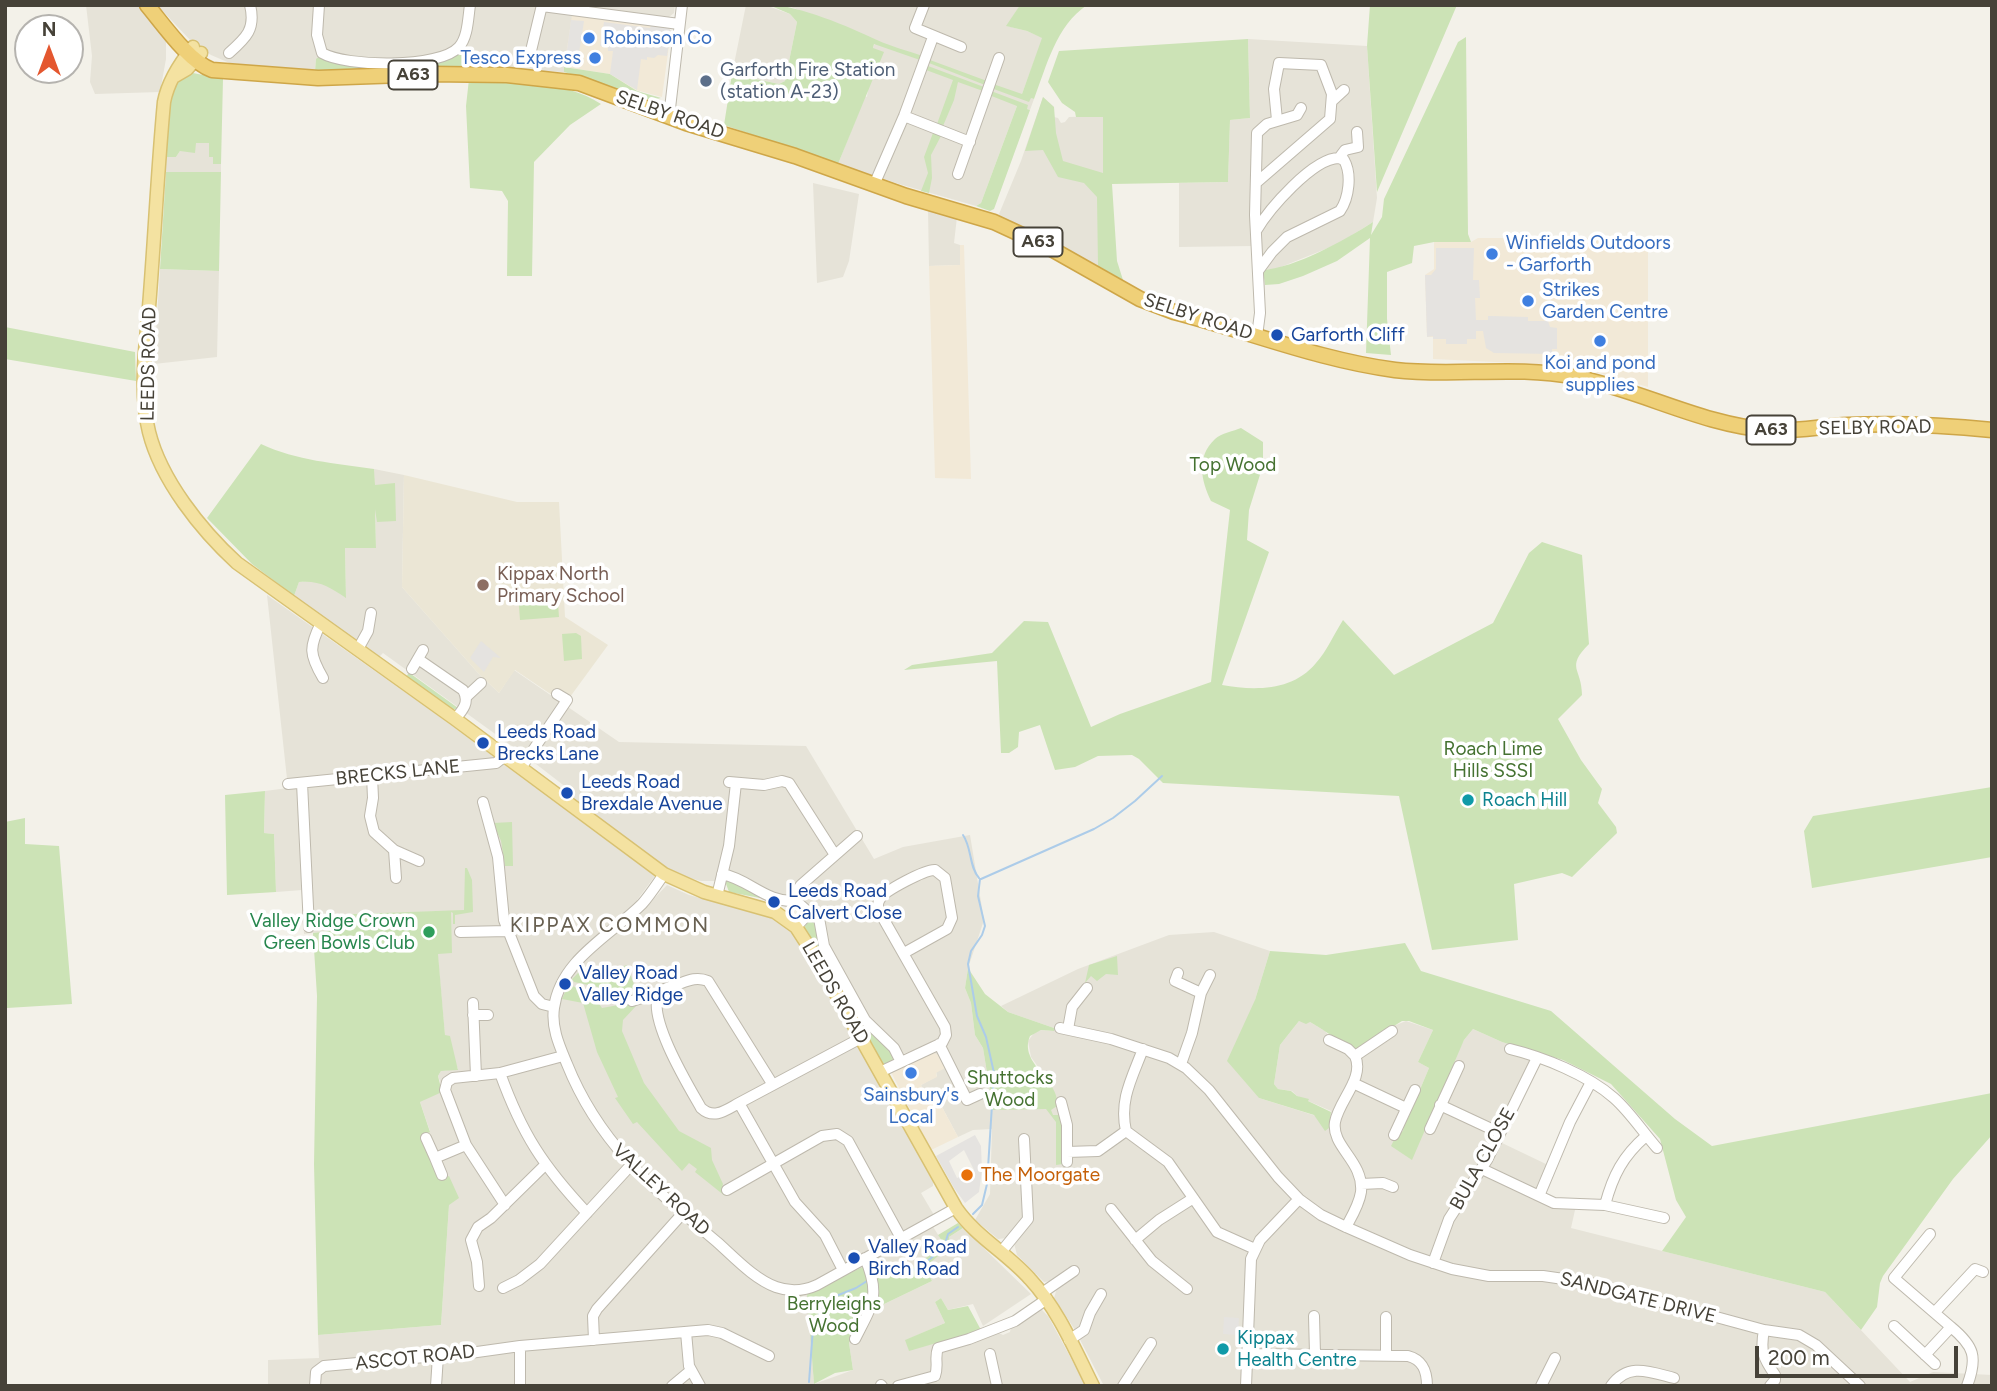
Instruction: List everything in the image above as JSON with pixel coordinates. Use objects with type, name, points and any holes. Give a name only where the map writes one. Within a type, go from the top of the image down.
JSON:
[{"type":"highway","name":"SELBY ROAD","points":[[148,5],[175,37],[184,39],[207,68],[318,78],[463,74],[554,79],[594,88],[669,117],[994,222],[1048,247],[1149,303],[1328,357],[1393,370],[1525,372],[1573,377],[1621,388],[1712,420],[1755,429],[1791,430],[1885,424],[1992,430]]},
{"type":"main road","name":"LEEDS ROAD","points":[[194,54],[184,71],[175,76],[167,89],[164,106],[145,363],[145,410],[149,433],[164,471],[213,539],[244,569],[455,719],[664,874],[685,885],[717,896],[765,908],[796,927],[956,1208],[973,1230],[1024,1271],[1044,1296],[1093,1386]]},
{"type":"street","points":[[229,53],[250,33],[253,18],[250,5]]},
{"type":"street","points":[[319,5],[317,36],[322,53],[346,60],[385,64],[429,59],[456,50],[465,34],[470,5]]},
{"type":"street","points":[[669,117],[681,5]]},
{"type":"street","points":[[923,5],[915,28],[961,47]]},
{"type":"street","points":[[529,59],[542,6],[679,24]]},
{"type":"street","points":[[874,185],[904,116],[933,37]]},
{"type":"street","points":[[958,174],[1000,55]]},
{"type":"street","points":[[1256,183],[1328,122],[1332,101],[1331,87],[1321,65],[1280,62],[1273,89],[1277,120]]},
{"type":"street","points":[[1332,101],[1344,90]]},
{"type":"street","points":[[1257,336],[1260,313],[1256,232],[1257,133],[1263,126],[1297,115],[1301,108]]},
{"type":"street","points":[[904,116],[970,142]]},
{"type":"street","points":[[1339,158],[1345,150],[1358,147],[1357,132]]},
{"type":"street","points":[[1256,232],[1272,208],[1301,179],[1331,159],[1344,160],[1348,169],[1347,194],[1340,211],[1287,237],[1258,271]]},
{"type":"street","points":[[358,649],[368,631],[371,613]]},
{"type":"street","points":[[321,623],[313,641],[312,652],[314,663],[323,678]]},
{"type":"street","points":[[418,659],[463,690],[465,705],[455,719]]},
{"type":"street","points":[[466,697],[481,683]]},
{"type":"street","points":[[521,768],[566,700],[557,694]]},
{"type":"street","name":"BRECKS LANE","points":[[288,784],[496,763],[505,756]]},
{"type":"street","points":[[372,776],[372,827],[377,837],[394,850],[419,861]]},
{"type":"street","points":[[717,896],[729,846],[733,782],[764,785],[782,781],[789,783],[835,855]]},
{"type":"street","points":[[302,783],[309,927]]},
{"type":"street","points":[[483,802],[498,857],[501,909],[534,996],[542,1004],[554,1007],[558,992],[572,969],[592,946],[642,904],[664,874]]},
{"type":"street","points":[[796,901],[796,892],[801,885],[857,836]]},
{"type":"street","points":[[394,850],[396,878]]},
{"type":"street","points":[[880,1072],[939,1044],[946,1035],[946,1027],[879,911],[879,902],[883,895],[927,870],[935,870],[945,878],[951,924],[947,929],[904,953]]},
{"type":"street","points":[[722,874],[737,877],[763,894],[796,901],[805,909],[807,915],[796,927]]},
{"type":"street","name":"LEEDS ROAD","points":[[807,915],[819,918],[824,946],[868,1025],[894,1048],[901,1062]]},
{"type":"street","points":[[460,932],[508,931]]},
{"type":"street","points":[[1178,972],[1175,981],[1201,992]]},
{"type":"street","points":[[1181,1064],[1192,1033],[1201,992],[1210,975]]},
{"type":"street","points":[[773,1085],[708,981],[695,979],[665,989],[658,997],[666,1043],[701,1108],[707,1113],[716,1114],[739,1103],[773,1085],[861,1038]]},
{"type":"street","name":"SANDGATE DRIVE","points":[[1087,988],[1072,1007],[1064,1029],[1111,1039],[1181,1064],[1198,1077],[1298,1199],[1346,1227],[1433,1263],[1478,1275],[1543,1276],[1591,1283],[1765,1330],[1790,1333],[1807,1339],[1860,1386]]},
{"type":"street","points":[[632,1001],[648,996],[658,997]]},
{"type":"street","points":[[473,1003],[476,1076]]},
{"type":"street","name":"VALLEY ROAD","points":[[554,1007],[554,1029],[563,1056],[587,1106],[608,1139],[631,1165],[683,1213],[760,1279],[775,1287],[807,1289],[956,1208]]},
{"type":"street","points":[[473,1015],[488,1015]]},
{"type":"street","points":[[1355,1056],[1392,1031]]},
{"type":"street","points":[[1329,1040],[1348,1049],[1355,1056],[1358,1067],[1340,1108],[1335,1130],[1337,1140],[1356,1166],[1361,1184],[1356,1209],[1346,1227]]},
{"type":"street","points":[[939,1044],[967,1100],[980,1094]]},
{"type":"street","points":[[1143,1049],[1124,1100],[1122,1114],[1126,1131],[1164,1157],[1217,1232],[1255,1249]]},
{"type":"street","points":[[1510,1049],[1591,1082],[1622,1107],[1657,1147]]},
{"type":"street","points":[[505,1205],[466,1145],[445,1090],[447,1082],[453,1078],[500,1073],[563,1056]]},
{"type":"street","name":"BULA CLOSE","points":[[1433,1263],[1449,1219],[1482,1169],[1537,1058]]},
{"type":"street","points":[[1430,1129],[1459,1066]]},
{"type":"street","points":[[500,1073],[517,1117],[545,1165],[587,1213]]},
{"type":"street","points":[[1539,1196],[1570,1122],[1591,1082]]},
{"type":"street","points":[[1353,1083],[1406,1108]]},
{"type":"street","points":[[1394,1135],[1415,1090]]},
{"type":"street","points":[[1061,1102],[1067,1125],[1067,1157],[1098,1151],[1126,1131]]},
{"type":"street","points":[[739,1103],[794,1202],[825,1235],[843,1270]]},
{"type":"street","points":[[1440,1105],[1500,1133]]},
{"type":"street","points":[[727,1190],[822,1136],[836,1134],[848,1141],[901,1238]]},
{"type":"street","points":[[1605,1205],[1620,1163],[1646,1136]]},
{"type":"street","points":[[426,1138],[442,1175]]},
{"type":"street","points":[[1001,1252],[1028,1219],[1024,1139]]},
{"type":"street","points":[[435,1158],[466,1145]]},
{"type":"street","points":[[479,1286],[477,1262],[471,1240],[478,1227],[491,1218],[545,1165]]},
{"type":"street","points":[[503,1288],[533,1270],[631,1165]]},
{"type":"street","points":[[1482,1169],[1559,1204],[1590,1203],[1664,1218]]},
{"type":"street","points":[[1361,1184],[1383,1183],[1393,1187]]},
{"type":"street","points":[[1136,1240],[1159,1220],[1192,1199]]},
{"type":"street","points":[[1246,1386],[1249,1270],[1255,1249],[1298,1199]]},
{"type":"street","points":[[1111,1209],[1152,1261],[1187,1289]]},
{"type":"street","points":[[594,1340],[593,1316],[597,1309],[683,1213]]},
{"type":"street","points":[[1930,1234],[1894,1278],[1966,1339],[1973,1353],[1973,1367],[1967,1386]]},
{"type":"street","points":[[855,1339],[872,1304],[872,1279],[865,1258]]},
{"type":"street","points":[[1935,1312],[1977,1268]]},
{"type":"street","points":[[898,1386],[937,1380],[939,1367],[935,1356],[938,1348],[1015,1321],[1074,1271]]},
{"type":"street","points":[[1069,1340],[1084,1330],[1101,1300]]},
{"type":"street","points":[[1314,1316],[1315,1354]]},
{"type":"street","points":[[1386,1317],[1386,1355]]},
{"type":"street","points":[[1894,1326],[1935,1364]]},
{"type":"street","points":[[1925,1355],[1951,1327]]},
{"type":"street","points":[[1765,1330],[1761,1350],[1763,1358],[1775,1375],[1770,1386]]},
{"type":"street","points":[[686,1332],[690,1371],[700,1386]]},
{"type":"street","name":"ASCOT ROAD","points":[[315,1381],[318,1369],[324,1366],[686,1332],[718,1332],[769,1356]]},
{"type":"street","points":[[1123,1386],[1151,1343]]},
{"type":"street","points":[[520,1346],[520,1386]]},
{"type":"street","points":[[990,1354],[998,1386]]},
{"type":"street","points":[[1247,1354],[1408,1356],[1417,1360],[1426,1372],[1427,1386]]},
{"type":"street","points":[[436,1386],[438,1356]]},
{"type":"street","points":[[1541,1386],[1555,1358]]},
{"type":"street","points":[[1611,1386],[1621,1374],[1634,1369],[1674,1378]]},
{"type":"street","points":[[672,1386],[690,1371]]},
{"type":"shaded area","points":[[86,5],[139,5],[166,37],[166,59],[160,92],[95,94],[90,82],[92,56]]},
{"type":"shaded area","points":[[157,5],[675,5],[674,13],[669,17],[574,6],[564,72],[463,68],[465,54],[419,66],[378,69],[316,59],[315,71],[254,69],[211,55],[191,41]]},
{"type":"shaded area","points":[[746,5],[765,5],[790,14],[797,22],[785,81],[779,84],[732,74]]},
{"type":"shaded area","points":[[786,5],[1020,5],[1007,26],[1043,38],[1022,94],[1034,99],[1030,110],[1017,106],[981,203],[976,206],[838,164],[865,96],[867,97],[876,40]]},
{"type":"shaded area","points":[[572,15],[668,27],[671,31],[662,97],[636,90],[610,74],[564,67]]},
{"type":"shaded area","points":[[571,20],[584,21],[577,66],[565,64]]},
{"type":"shaded area","points":[[604,22],[650,28],[651,25],[668,27],[671,31],[667,56],[641,59],[637,90],[610,74],[613,51],[600,46]]},
{"type":"shaded area","points":[[1248,39],[1367,46],[1377,198],[1373,222],[1338,244],[1276,269],[1254,270],[1253,246],[1179,247],[1179,183],[1228,182],[1230,120],[1250,118]]},
{"type":"shaded area","points":[[1043,97],[1054,107],[1054,117],[1061,123],[1069,117],[1103,116],[1098,266],[1037,233],[1001,218],[999,214]]},
{"type":"shaded area","points":[[196,143],[210,143],[209,156],[213,157],[213,164],[221,164],[221,172],[166,172],[166,157],[176,157],[180,151],[188,151]]},
{"type":"shaded area","points":[[813,183],[859,194],[849,261],[843,277],[817,283]]},
{"type":"shaded area","points":[[928,209],[957,217],[954,243],[960,245],[961,265],[929,266]]},
{"type":"shaded area","points":[[1478,238],[1648,238],[1648,387],[1600,373],[1558,365],[1433,359],[1433,337],[1427,337],[1425,275],[1434,269],[1434,242],[1471,242]]},
{"type":"shaded area","points":[[960,245],[964,245],[971,479],[935,478],[929,266],[960,265]]},
{"type":"shaded area","points":[[1436,248],[1474,248],[1473,280],[1479,280],[1480,298],[1475,298],[1476,320],[1488,320],[1488,316],[1492,316],[1528,317],[1528,321],[1548,321],[1550,327],[1557,328],[1557,349],[1552,349],[1552,354],[1494,353],[1486,348],[1483,331],[1476,331],[1476,339],[1467,339],[1467,344],[1446,344],[1446,339],[1427,337],[1425,275],[1431,275],[1436,269]]},
{"type":"shaded area","points":[[160,269],[219,271],[217,357],[154,364]]},
{"type":"shaded area","points":[[374,469],[404,475],[402,587],[499,693],[514,670],[619,742],[806,746],[874,859],[903,847],[970,835],[984,920],[968,968],[965,988],[971,1003],[975,1035],[983,1048],[993,1110],[1046,1078],[1031,1057],[1028,1041],[1034,1033],[1041,1030],[1053,1031],[1054,1028],[1008,1012],[1001,1006],[1078,969],[1169,935],[1214,932],[1270,951],[1255,1000],[1259,1098],[1329,1120],[1331,1111],[1297,1096],[1292,1091],[1278,1089],[1274,1084],[1280,1045],[1299,1021],[1310,1022],[1329,1036],[1391,1027],[1406,1021],[1433,1030],[1418,1062],[1429,1068],[1408,1118],[1402,1123],[1403,1154],[1464,1040],[1473,1029],[1502,1042],[1527,1048],[1543,1055],[1500,1142],[1548,1165],[1537,1191],[1555,1200],[1577,1201],[1571,1228],[1825,1292],[1910,1382],[1933,1372],[1992,1375],[1992,1386],[1104,1386],[1075,1330],[1054,1298],[1057,1288],[1052,1281],[1044,1282],[1017,1255],[1014,1243],[1007,1238],[998,1239],[975,1220],[990,1194],[992,1129],[973,1130],[958,1137],[934,1092],[926,1096],[921,1085],[937,1076],[927,1045],[903,1054],[869,1030],[810,921],[799,913],[801,911],[798,908],[717,875],[715,881],[701,881],[677,875],[571,797],[571,791],[523,754],[383,653],[379,657],[294,596],[299,582],[314,581],[325,584],[346,597],[345,547],[376,547]]},
{"type":"shaded area","name":"Kippax North Primary School","points":[[404,475],[517,502],[559,502],[565,617],[608,645],[570,697],[555,697],[515,670],[499,693],[402,587]]},
{"type":"shaded area","points":[[267,595],[436,714],[655,876],[637,900],[645,908],[667,885],[689,895],[771,917],[787,926],[805,949],[933,1181],[933,1186],[921,1193],[934,1215],[928,1219],[944,1244],[913,1268],[906,1266],[901,1270],[890,1267],[875,1275],[808,1293],[814,1384],[853,1370],[849,1343],[861,1321],[860,1313],[870,1305],[880,1306],[932,1281],[924,1267],[949,1246],[949,1237],[963,1228],[1031,1294],[983,1326],[973,1304],[948,1310],[941,1298],[935,1302],[945,1323],[906,1340],[909,1350],[957,1337],[960,1345],[997,1332],[1003,1335],[1041,1309],[1048,1316],[1086,1386],[268,1386],[268,1360],[319,1358],[318,1335],[441,1325],[449,1205],[422,1134],[430,1131],[420,1102],[443,1089],[438,1076],[441,1071],[458,1069],[445,1036],[438,958],[438,953],[451,953],[450,911],[352,914],[346,929],[304,934],[302,890],[276,892],[274,834],[264,833],[265,791],[288,788]]},
{"type":"shaded area","points":[[481,641],[501,658],[493,657],[484,672],[470,658]]},
{"type":"shaded area","points":[[931,1051],[938,1055],[945,1068],[936,1073],[937,1077],[921,1085],[926,1095],[934,1092],[958,1137],[931,1150],[891,1072]]},
{"type":"shaded area","points":[[975,1135],[981,1146],[979,1192],[965,1203],[936,1156]],"holes":[[[964,1150],[974,1170],[957,1178],[949,1161]]]},
{"type":"shaded area","points":[[1224,1317],[1239,1318],[1238,1335],[1223,1334]]},
{"type":"green space","points":[[769,5],[809,13],[923,56],[920,60],[874,44],[873,48],[884,52],[838,164],[724,125],[732,74],[779,84],[785,81],[797,22],[790,14]]},
{"type":"green space","points":[[1020,5],[1087,5],[1067,24],[1060,35],[1034,99],[1031,98],[1029,102],[991,88],[993,84],[1022,94],[1042,38],[1006,26]]},
{"type":"green space","points":[[1370,5],[1457,5],[1377,192],[1367,46]]},
{"type":"green space","points":[[1466,37],[1468,234],[1471,242],[1434,242],[1414,246],[1412,263],[1387,272],[1387,319],[1391,355],[1366,353],[1370,238],[1337,261],[1279,284],[1265,285],[1263,270],[1304,259],[1373,222],[1371,235],[1382,217],[1384,199],[1458,42]]},
{"type":"green space","points":[[1248,39],[1250,118],[1230,120],[1228,182],[1112,184],[1117,261],[1123,280],[1098,266],[1097,197],[1084,183],[1058,177],[1043,150],[1025,151],[1043,97],[1054,107],[1056,133],[1063,161],[1103,173],[1103,117],[1076,117],[1075,112],[1062,103],[1048,82],[1059,51]]},
{"type":"green space","points":[[462,50],[465,54],[463,68],[419,66],[443,60]]},
{"type":"green space","points":[[320,56],[378,69],[315,71],[316,59]]},
{"type":"green space","points":[[930,60],[987,81],[985,85],[929,63]]},
{"type":"green space","points":[[928,66],[984,87],[983,91],[958,82],[943,126],[937,124],[953,80],[926,70]]},
{"type":"green space","points":[[564,67],[610,74],[637,91],[661,98],[651,100],[564,72]]},
{"type":"green space","points":[[193,73],[223,79],[221,164],[213,164],[213,157],[209,157],[209,143],[196,143],[195,153],[180,151],[176,157],[166,157],[166,121],[170,97],[182,78]]},
{"type":"green space","points":[[469,79],[520,81],[554,86],[571,90],[601,104],[570,125],[534,162],[532,276],[507,276],[508,201],[502,191],[470,188],[466,106]]},
{"type":"green space","points":[[991,91],[1028,105],[1027,109],[1030,110],[994,209],[990,211],[976,206],[981,203],[1017,106],[989,95]]},
{"type":"green space","points":[[933,133],[941,136],[931,155],[932,178],[929,193],[921,191],[928,173],[924,157]]},
{"type":"green space","points":[[166,172],[221,172],[219,271],[160,269]]},
{"type":"green space","points":[[5,327],[135,352],[136,381],[5,359]]},
{"type":"green space","points":[[1241,428],[1263,442],[1263,465],[1249,510],[1247,540],[1269,552],[1222,685],[1273,687],[1296,679],[1320,658],[1343,620],[1394,675],[1493,623],[1529,553],[1542,542],[1582,555],[1589,644],[1576,664],[1582,695],[1558,719],[1581,760],[1602,789],[1598,803],[1616,827],[1617,833],[1572,877],[1562,873],[1514,884],[1518,940],[1432,950],[1399,796],[1163,783],[1132,755],[1098,756],[1075,767],[1055,770],[1040,725],[1019,732],[1018,747],[1009,753],[1001,753],[997,661],[904,670],[912,665],[992,653],[1024,621],[1048,622],[1091,727],[1211,682],[1230,510],[1211,501],[1202,469],[1205,453],[1215,439]]},
{"type":"green space","points":[[261,444],[302,458],[374,469],[375,485],[395,483],[396,521],[377,522],[375,509],[376,548],[345,548],[346,598],[313,582],[299,582],[294,596],[252,564],[207,518]]},
{"type":"green space","points":[[557,590],[559,617],[520,620],[518,593]]},
{"type":"green space","points":[[576,633],[581,636],[582,659],[564,661],[562,634]]},
{"type":"green space","points":[[408,674],[458,708],[452,710],[406,677]]},
{"type":"green space","points":[[1992,787],[1992,857],[1812,888],[1804,831],[1813,816]]},
{"type":"green space","points":[[265,791],[264,833],[274,834],[276,892],[227,895],[225,795]]},
{"type":"green space","points":[[25,818],[25,844],[59,846],[72,1004],[7,1008],[5,1002],[5,822]]},
{"type":"green space","points":[[512,822],[513,866],[505,866],[501,841],[493,823]]},
{"type":"green space","points":[[465,868],[472,880],[473,912],[455,915],[453,924],[451,912],[452,953],[438,954],[445,1035],[450,1036],[458,1070],[441,1071],[438,1076],[442,1092],[420,1102],[430,1132],[422,1135],[440,1179],[449,1176],[459,1198],[449,1205],[441,1325],[318,1335],[314,1164],[317,996],[313,933],[345,929],[352,914],[464,910]]},
{"type":"green space","points":[[728,878],[761,896],[760,898],[729,892],[725,881]]},
{"type":"green space","points":[[810,921],[815,921],[823,950],[889,1046],[895,1057],[894,1061],[883,1065],[804,929]]},
{"type":"green space","points":[[1405,943],[1421,971],[1551,1011],[1675,1119],[1712,1146],[1992,1093],[1992,1135],[1953,1179],[1883,1276],[1877,1307],[1861,1330],[1825,1292],[1662,1251],[1686,1217],[1676,1200],[1660,1139],[1611,1084],[1563,1060],[1502,1042],[1473,1029],[1464,1040],[1412,1160],[1391,1146],[1397,1134],[1403,1131],[1404,1119],[1408,1118],[1429,1068],[1418,1062],[1433,1030],[1402,1021],[1357,1049],[1310,1022],[1306,1024],[1299,1021],[1280,1045],[1274,1084],[1278,1089],[1291,1091],[1331,1112],[1329,1128],[1325,1131],[1314,1115],[1259,1098],[1227,1061],[1255,1000],[1270,951],[1326,955]]},
{"type":"green space","points":[[1117,956],[1118,975],[1106,974],[1097,981],[1091,976],[1085,983],[1089,965]]},
{"type":"green space","points":[[627,965],[637,993],[606,1002],[598,987],[574,982],[572,979],[579,972],[597,974]]},
{"type":"green space","name":"Shuttocks Wood","points":[[968,968],[985,994],[1008,1012],[1054,1028],[1054,1031],[1041,1030],[1030,1036],[1028,1046],[1034,1064],[1053,1088],[1056,1097],[1057,1106],[1051,1110],[1053,1115],[1060,1115],[1063,1122],[1063,1164],[1056,1165],[1056,1122],[1046,1109],[993,1110],[983,1048],[975,1035],[971,1003],[965,988]]},
{"type":"green space","points":[[568,985],[590,991],[602,1008],[624,1004],[636,1006],[623,1020],[622,1031],[644,1083],[679,1131],[711,1148],[712,1160],[723,1184],[725,1196],[695,1172],[697,1169],[689,1163],[682,1171],[637,1122],[633,1124],[615,1098],[618,1097],[597,1052],[583,1003],[562,999]]},
{"type":"green space","points":[[958,1223],[963,1228],[949,1237],[950,1246],[925,1267],[932,1281],[880,1306],[875,1280],[887,1272],[900,1273],[907,1268],[910,1270],[944,1244],[938,1235]]},
{"type":"green space","name":"Berryleighs Wood","points":[[865,1266],[870,1297],[869,1303],[860,1313],[861,1321],[849,1343],[853,1370],[835,1373],[814,1384],[807,1293]]},
{"type":"green space","points":[[941,1298],[948,1310],[968,1306],[981,1330],[909,1351],[905,1340],[945,1323],[935,1302]]},
{"type":"waterway","points":[[981,879],[1094,829],[1135,801],[1162,776]]},
{"type":"waterway","points":[[963,835],[979,878]]},
{"type":"waterway","points":[[973,1214],[982,1205],[987,1184],[994,1073],[986,1037],[977,1016],[968,964],[971,951],[985,926],[978,896],[980,879]]},
{"type":"waterway","points":[[875,1276],[896,1269],[917,1270],[944,1247],[948,1234],[958,1227]]},
{"type":"waterway","points":[[809,1382],[813,1328],[826,1300],[867,1281]]},
{"type":"place","name":"Robinson Co","points":[[589,38]]},
{"type":"place","name":"Tesco Express","points":[[595,58]]},
{"type":"place","name":"Garforth Fire Station (station A-23)","points":[[706,81]]},
{"type":"place","name":"Winfields Outdoors - Garforth","points":[[1492,254]]},
{"type":"place","name":"Strikes Garden Centre","points":[[1528,301]]},
{"type":"place","name":"Garforth Cliff","points":[[1277,335]]},
{"type":"place","name":"Koi and pond supplies","points":[[1600,341]]},
{"type":"place","name":"Kippax North Primary School","points":[[483,585]]},
{"type":"place","name":"Leeds Road Brecks Lane","points":[[483,743]]},
{"type":"place","name":"Leeds Road Brexdale Avenue","points":[[567,793]]},
{"type":"place","name":"Roach Hill","points":[[1468,800]]},
{"type":"place","name":"Leeds Road Calvert Close","points":[[774,902]]},
{"type":"place","name":"Valley Ridge Crown Green Bowls Club","points":[[429,932]]},
{"type":"place","name":"Valley Road Valley Ridge","points":[[565,984]]},
{"type":"place","name":"Sainsbury's Local","points":[[911,1073]]},
{"type":"place","name":"The Moorgate","points":[[967,1175]]},
{"type":"place","name":"Valley Road Birch Road","points":[[854,1258]]},
{"type":"place","name":"Kippax Health Centre","points":[[1223,1349]]},
{"type":"district","name":"KIPPAX COMMON","points":[[610,926]]},
{"type":"park label","name":"Top Wood","points":[[1233,465]]},
{"type":"park label","name":"Roach Lime Hills SSSI","points":[[1493,760]]}]
